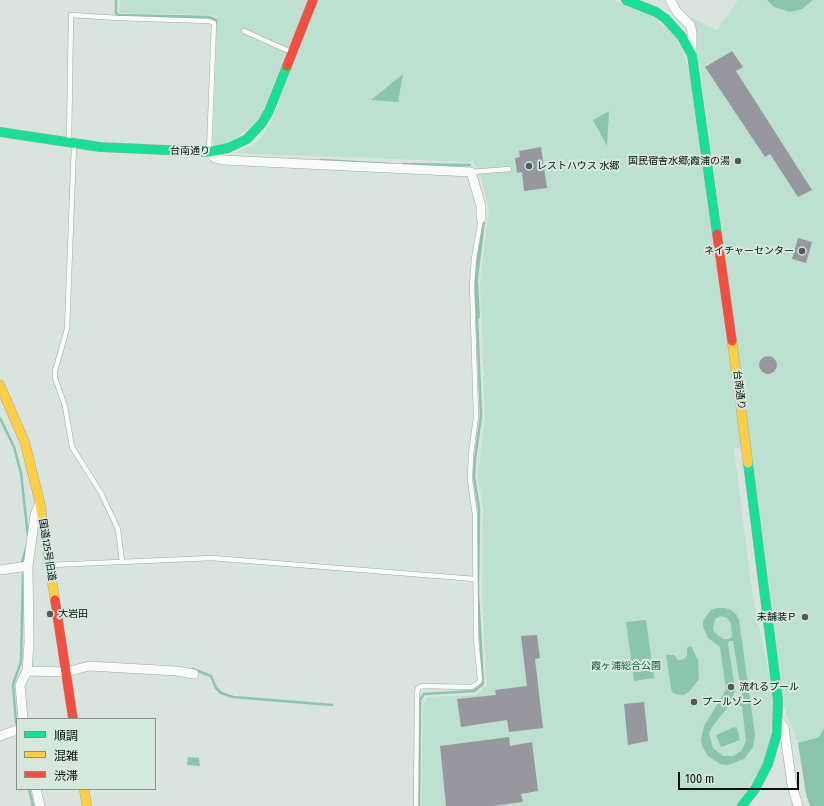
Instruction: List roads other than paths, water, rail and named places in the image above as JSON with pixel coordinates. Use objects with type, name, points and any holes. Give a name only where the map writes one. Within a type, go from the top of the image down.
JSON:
[{"type":"street","name":"台南通り","points":[[0,132],[71,142],[147,150],[209,152],[239,144],[247,139],[262,123],[269,111],[313,0]]},
{"type":"street","name":"台南通り","points":[[626,0],[656,12],[666,19],[682,37],[692,55],[737,376],[777,688],[778,720],[773,748],[761,778],[742,806]]},
{"type":"street","points":[[670,0],[677,12],[690,25],[692,32],[692,55]]},
{"type":"street","points":[[209,152],[215,158],[223,160],[471,172],[481,206],[481,218]]},
{"type":"street","name":"国道125号旧道","points":[[0,386],[25,443],[40,503],[74,718]]},
{"type":"street","points":[[23,718],[20,685],[27,671],[29,643],[28,566],[35,515],[40,503]]},
{"type":"street","points":[[0,570],[28,566]]},
{"type":"street","points":[[27,671],[66,672],[89,666],[176,671],[194,674]]},
{"type":"street","points":[[778,720],[784,727],[792,786],[798,806]]},
{"type":"street","points":[[0,736],[16,730]]},
{"type":"street","points":[[773,748],[788,748]]},
{"type":"street","points":[[36,790],[40,806]]},
{"type":"street","points":[[84,790],[87,806]]},
{"type":"lane","points":[[122,562],[118,529],[101,493],[72,447],[65,406],[55,378],[55,371],[67,328],[71,142],[71,15],[209,21],[214,23],[209,152]]},
{"type":"lane","points":[[244,31],[292,52]]},
{"type":"lane","points":[[471,172],[509,169]]},
{"type":"lane","points":[[416,806],[416,693],[418,688],[422,686],[471,687],[477,684],[480,680],[476,638],[475,515],[470,480],[471,454],[476,417],[472,285],[474,259],[481,218]]},
{"type":"lane","points":[[49,565],[212,558],[475,579]]},
{"type":"waterway","points":[[116,0],[116,13],[118,15],[209,17],[216,20],[216,23]]},
{"type":"waterway","points":[[321,160],[390,164]]},
{"type":"waterway","points":[[403,164],[470,165]]},
{"type":"waterway","points":[[419,806],[420,700],[424,694],[474,691],[483,684],[478,594],[479,509],[474,477],[481,416],[477,317]]},
{"type":"waterway","points":[[0,418],[14,447],[21,473],[28,537]]},
{"type":"waterway","points":[[22,562],[27,545]]},
{"type":"waterway","points":[[16,723],[13,684],[21,662],[23,574]]},
{"type":"waterway","points":[[193,669],[211,676],[216,688],[221,693],[233,697],[332,705]]},
{"type":"waterway","points":[[29,790],[33,806]]},
{"type":"place","name":"国民宿舎水郷;霞浦の湯","points":[[738,161]]},
{"type":"place","name":"レストハウス 水郷","points":[[529,166]]},
{"type":"place","name":"ネイチャーセンター","points":[[802,251]]},
{"type":"place","name":"大岩田","points":[[50,614]]},
{"type":"place","name":"未舗装Ｐ","points":[[805,617]]},
{"type":"place","name":"流れるプール","points":[[731,687]]},
{"type":"place","name":"プールゾーン","points":[[694,702]]},
{"type":"park label","name":"霞ヶ浦総合公園","points":[[626,666]]}]
